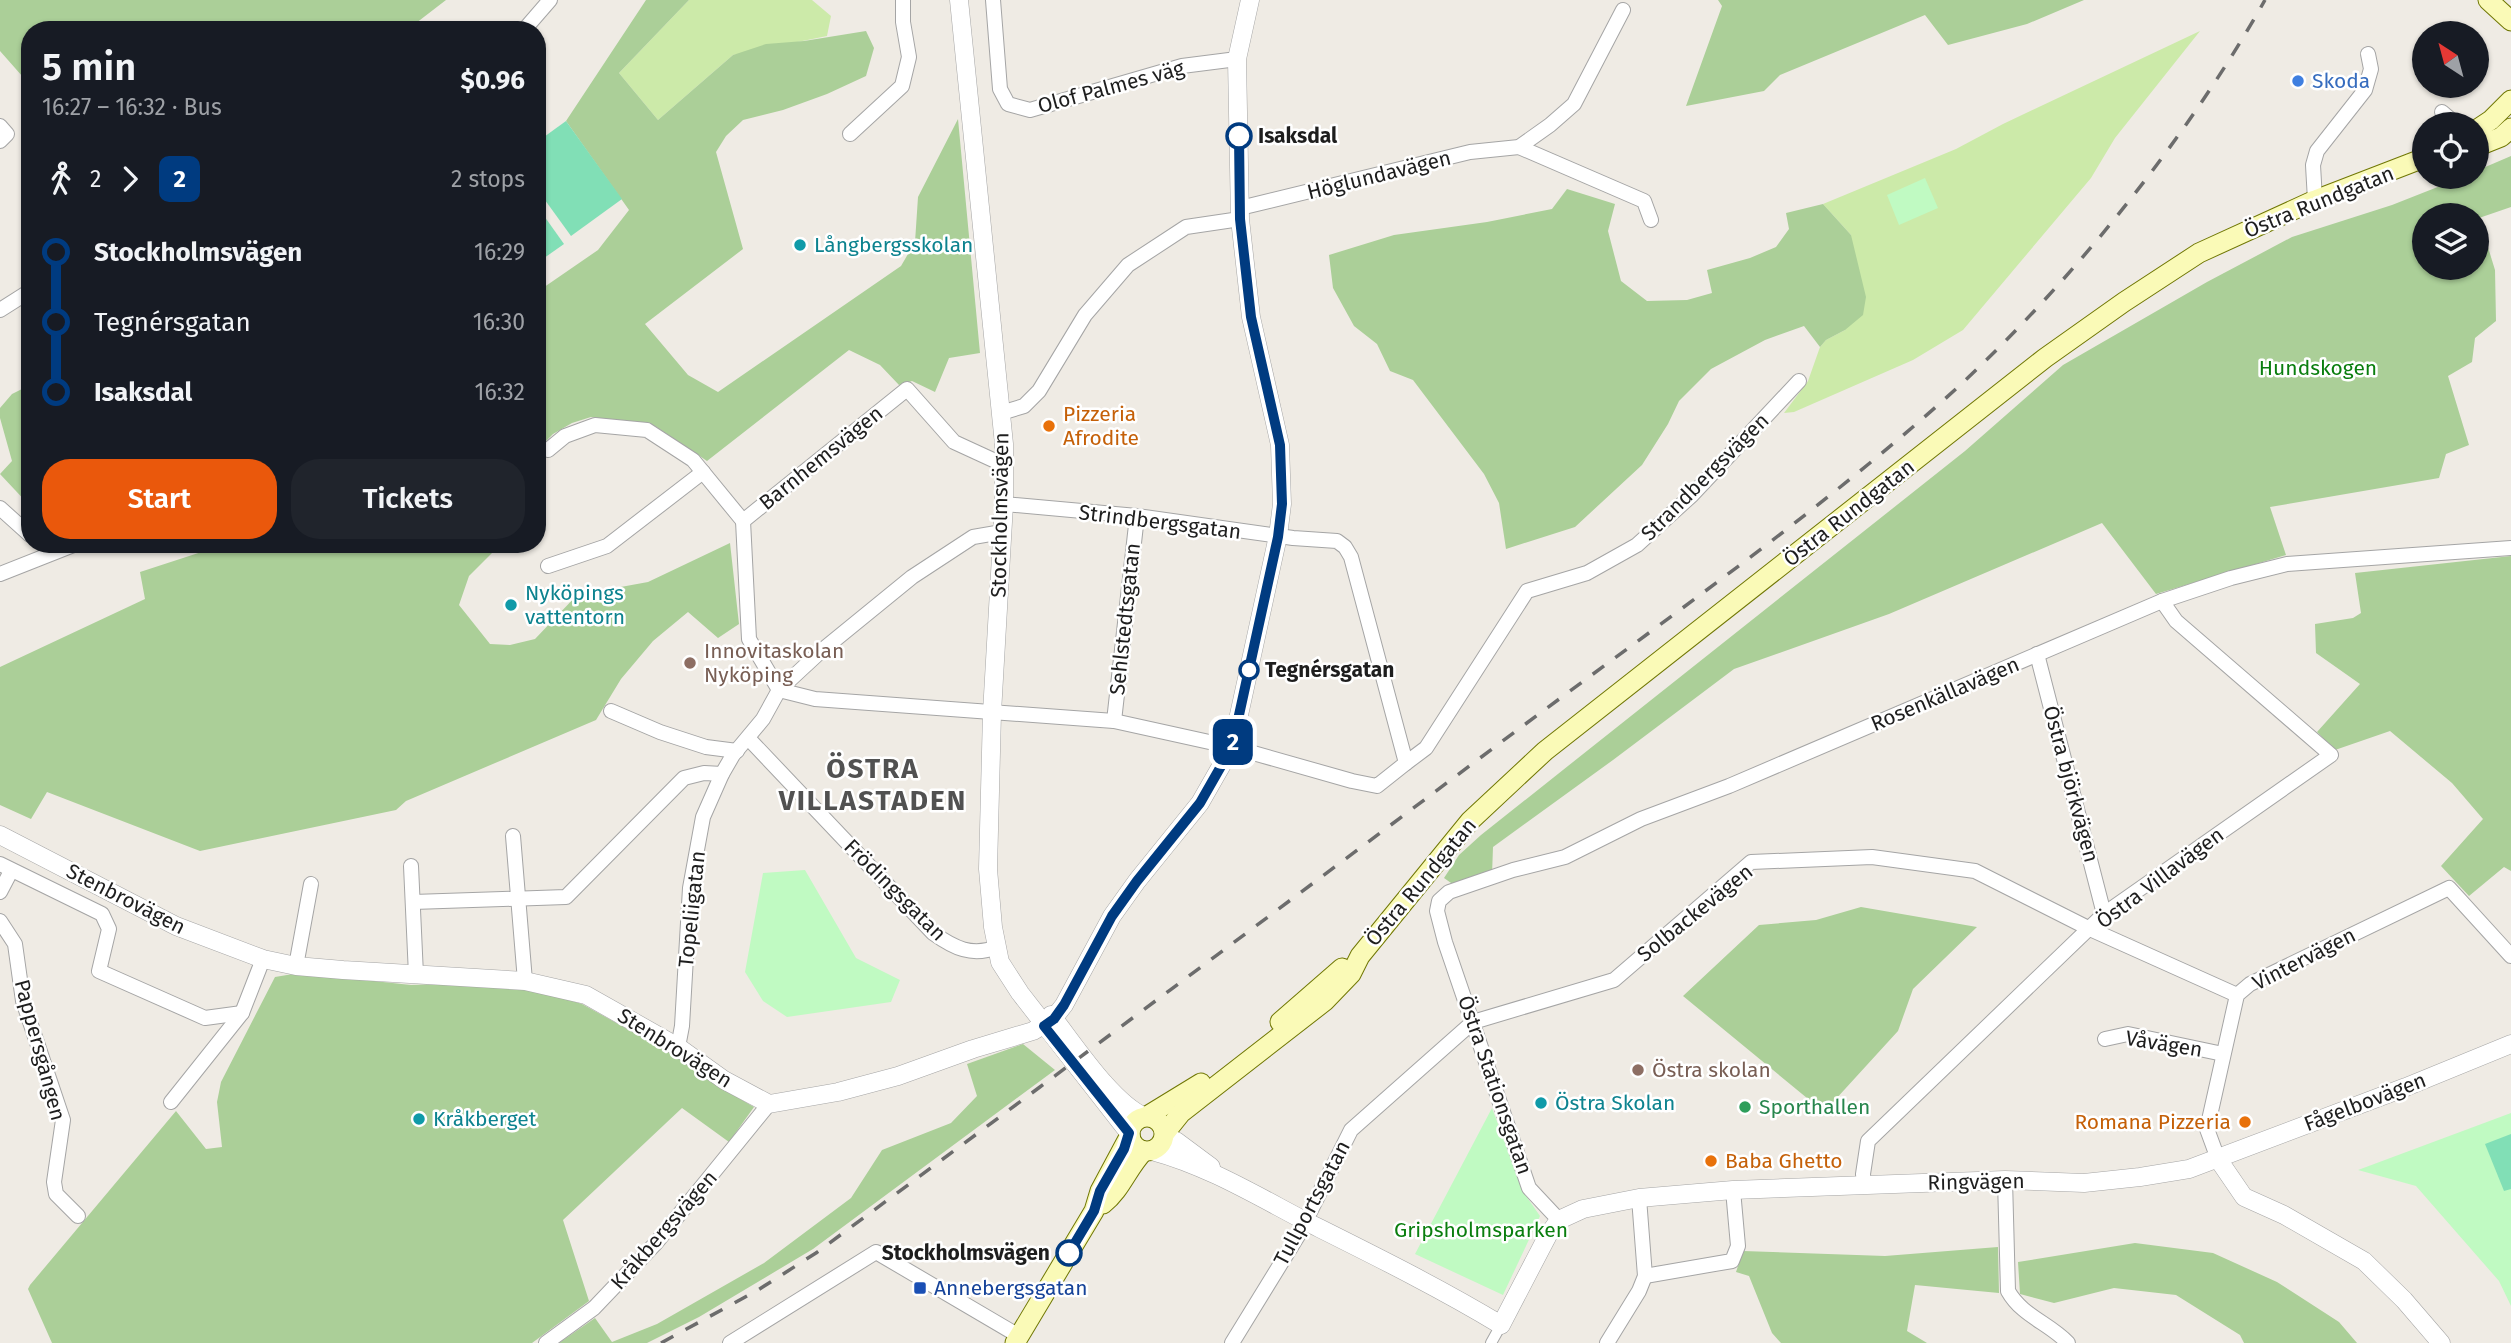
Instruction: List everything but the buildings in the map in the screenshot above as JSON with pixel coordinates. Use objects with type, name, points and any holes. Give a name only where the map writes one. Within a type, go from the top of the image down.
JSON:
[{"type":"main road","points":[[2488,0],[2511,21]]},
{"type":"main road","points":[[2500,0],[2511,9]]},
{"type":"main road","points":[[2489,121],[2511,100]]},
{"type":"main road","points":[[2489,126],[2502,122],[2511,114]]},
{"type":"main road","points":[[2489,141],[2508,132]]},
{"type":"main road","name":"Östra Rundgatan","points":[[1094,1211],[1111,1198],[1181,1113],[1325,1001],[1351,974],[1360,957],[1470,821],[1545,751],[1606,702],[2045,358],[2124,302],[2200,253],[2315,200],[2412,165]]},
{"type":"main road","name":"Östra Rundgatan","points":[[1146,1116],[1208,1079],[1288,1015],[1341,968],[1360,957]]},
{"type":"main road","points":[[1017,1339],[1094,1211],[1100,1191],[1132,1124],[1146,1116],[1157,1119],[1156,1143],[1134,1145],[1129,1134]]},
{"type":"street","points":[[532,21],[550,0]]},
{"type":"street","points":[[850,134],[902,86],[909,57],[903,22],[903,0]]},
{"type":"street","name":"Stockholmsvägen","points":[[959,0],[1004,465],[992,713],[989,878],[989,898],[997,947]]},
{"type":"street","name":"Olof Palmes väg","points":[[993,0],[1000,89],[1008,104],[1030,110],[1182,65],[1237,59]]},
{"type":"street","points":[[769,1104],[838,1092],[898,1076],[1049,1022],[1064,1005],[1112,916],[1200,803],[1232,747],[1278,537],[1282,504],[1280,445],[1251,317],[1240,214],[1237,59],[1250,0]]},
{"type":"street","points":[[1519,147],[1574,104],[1623,9]]},
{"type":"street","points":[[2315,200],[2313,165],[2317,150],[2365,90],[2371,69],[2368,54]]},
{"type":"street","points":[[0,126],[7,134],[0,141]]},
{"type":"street","name":"Höglundavägen","points":[[1001,413],[1024,405],[1040,391],[1085,315],[1128,265],[1186,227],[1469,152],[1519,147],[1644,201],[1651,220]]},
{"type":"street","points":[[0,310],[21,297]]},
{"type":"street","name":"Strandbergsvägen","points":[[1406,763],[1426,748],[1527,591],[1587,573],[1637,545],[1692,495],[1799,381]]},
{"type":"street","name":"Barnhemsvägen","points":[[779,690],[749,639],[743,521],[907,389],[954,442],[1004,465]]},
{"type":"street","points":[[548,450],[565,436],[595,425],[647,430],[693,460],[743,521]]},
{"type":"street","points":[[548,566],[607,546],[703,472]]},
{"type":"street","name":"Strindbergsgatan","points":[[1004,504],[1137,516],[1278,537],[1337,541],[1348,551],[1406,763]]},
{"type":"street","points":[[0,508],[21,527]]},
{"type":"street","name":"Sehlstedtsgatan","points":[[1114,721],[1137,516]]},
{"type":"street","points":[[413,902],[566,897],[684,778],[704,773],[722,774],[763,719],[779,690],[820,652],[912,577],[973,537],[1002,532]]},
{"type":"street","name":"Rosenkällavägen","points":[[1446,942],[1437,911],[1439,901],[1449,892],[1513,870],[1565,857],[1641,819],[1729,786],[2162,601],[2231,578],[2287,564],[2511,548]]},
{"type":"street","points":[[0,574],[36,553]]},
{"type":"street","name":"Östra Villavägen","points":[[1864,1185],[1868,1141],[2104,914],[2331,755],[2176,621],[2162,601]]},
{"type":"street","name":"Östra björkvägen","points":[[2037,654],[2104,914]]},
{"type":"street","points":[[779,690],[815,699],[1114,721],[1232,747],[1377,786],[1406,763]]},
{"type":"street","points":[[611,711],[660,732],[706,747],[737,751]]},
{"type":"street","name":"Frödingsgatan","points":[[748,738],[933,933],[965,951],[987,951],[997,947]]},
{"type":"street","name":"Topeliigatan","points":[[678,1047],[682,1026],[690,888],[703,817],[722,774]]},
{"type":"street","name":"Stenbrovägen","points":[[0,835],[176,926],[262,959],[296,965],[525,981],[586,995],[678,1047],[724,1080],[769,1104]]},
{"type":"street","points":[[513,836],[525,981]]},
{"type":"street","name":"Solbackevägen","points":[[1474,1022],[1614,980],[1751,862],[1872,857],[1975,871],[2090,929],[2237,995]]},
{"type":"street","points":[[411,866],[416,975]]},
{"type":"street","points":[[0,892],[6,868],[102,914],[109,929],[99,971],[205,1018],[242,1013]]},
{"type":"street","points":[[296,965],[311,884]]},
{"type":"street","name":"Vintervägen","points":[[2218,1159],[2207,1129],[2237,995],[2250,984],[2449,888],[2511,956]]},
{"type":"street","name":"Pappersgången","points":[[0,921],[15,944],[23,1001],[63,1120],[54,1182],[56,1194],[78,1216]]},
{"type":"street","name":"Östra Stationsgatan","points":[[1446,942],[1529,1188],[1559,1220]]},
{"type":"street","points":[[997,947],[1007,956],[1049,1022],[1129,1134]]},
{"type":"street","points":[[171,1102],[242,1013],[262,959]]},
{"type":"street","points":[[1049,1022],[1131,1111],[1146,1116]]},
{"type":"street","name":"Tullportsgatan","points":[[1232,1343],[1305,1221],[1351,1130],[1474,1022]]},
{"type":"street","name":"Våvägen","points":[[2105,1039],[2128,1034],[2223,1055]]},
{"type":"street","name":"Fågelbovägen","points":[[2218,1159],[2511,1044]]},
{"type":"street","name":"Kråkbergsvägen","points":[[546,1343],[594,1308],[656,1243],[769,1104]]},
{"type":"street","points":[[1156,1143],[1176,1140],[1228,1179],[1400,1268],[1501,1325]]},
{"type":"street","points":[[2218,1159],[2244,1197],[2284,1215],[2364,1261],[2404,1300],[2441,1343]]},
{"type":"street","name":"Ringvägen","points":[[1559,1220],[1583,1209],[1639,1198],[1733,1190],[2006,1180],[2084,1183],[2189,1169],[2218,1159]]},
{"type":"street","points":[[2006,1180],[2008,1291],[2016,1304],[2059,1333],[2068,1343]]},
{"type":"street","points":[[1645,1276],[1732,1261],[1738,1246],[1733,1190]]},
{"type":"street","points":[[1607,1343],[1639,1291],[1645,1276],[1639,1198]]},
{"type":"street","points":[[1491,1343],[1548,1235],[1559,1220]]},
{"type":"street","points":[[730,1343],[876,1252],[1017,1339]]},
{"type":"green space","points":[[0,0],[446,0],[419,21],[21,21],[21,75],[0,51]]},
{"type":"green space","points":[[646,0],[689,0],[619,73],[658,120],[733,55],[766,44],[866,31],[874,48],[866,76],[783,110],[743,120],[726,136],[716,152],[743,249],[645,324],[688,375],[718,392],[901,266],[915,242],[918,197],[958,119],[980,353],[949,358],[935,392],[912,381],[899,385],[880,365],[849,350],[707,461],[655,426],[591,417],[572,423],[546,441],[546,286],[598,250],[629,210],[566,121]]},
{"type":"green space","points":[[689,0],[812,0],[831,16],[827,36],[733,55],[658,120],[619,73]]},
{"type":"green space","points":[[1718,0],[2084,0],[2027,24],[1948,45],[1925,15],[1780,75],[1764,91],[1686,106],[1722,6]]},
{"type":"green space","points":[[2200,31],[2115,138],[2091,178],[1963,330],[1913,360],[1794,412],[1784,413],[1808,381],[1820,347],[1826,340],[1845,330],[1851,235],[1823,204],[1956,149]]},
{"type":"green space","points":[[566,121],[622,199],[571,236],[546,201],[546,135]]},
{"type":"green space","name":"Hundskogen","points":[[2511,156],[2511,207],[2489,215],[2489,203],[2412,203],[2412,280],[2489,280],[2489,250],[2495,270],[2496,321],[2475,338],[2472,362],[2448,376],[2469,445],[2446,454],[2439,478],[2270,507],[2286,555],[2156,594],[2102,523],[1889,614],[1734,669],[1493,847],[1492,875],[1461,890],[1444,878],[1459,855],[1481,835],[1965,451],[2063,365],[2207,282],[2292,237],[2433,189],[2489,189],[2489,165]]},
{"type":"green space","points":[[1925,178],[1938,208],[1899,225],[1887,195]]},
{"type":"green space","points":[[1567,189],[1615,204],[1608,231],[1621,281],[1647,301],[1687,300],[1712,293],[1707,270],[1750,258],[1776,247],[1789,229],[1786,213],[1823,204],[1851,235],[1866,297],[1863,315],[1820,347],[1804,326],[1765,340],[1711,369],[1679,401],[1642,465],[1575,527],[1506,549],[1499,503],[1484,474],[1413,380],[1390,371],[1377,344],[1354,326],[1333,288],[1329,255],[1394,235],[1487,222],[1552,209]]},
{"type":"green space","points":[[546,219],[564,244],[546,257]]},
{"type":"green space","points":[[21,390],[21,496],[0,474],[12,461],[0,418],[0,408],[12,394]]},
{"type":"green space","points":[[730,543],[739,624],[718,638],[688,612],[653,641],[621,679],[596,720],[406,801],[396,810],[200,851],[47,792],[31,819],[0,805],[0,667],[145,599],[140,572],[198,553],[492,553],[469,576],[459,605],[490,644],[510,645],[535,639],[577,595],[648,582]]},
{"type":"green space","points":[[2511,556],[2511,871],[2504,867],[2469,896],[2441,866],[2483,819],[2452,783],[2390,731],[2335,750],[2317,732],[2360,684],[2316,653],[2315,624],[2353,618],[2361,613],[2355,573]]},
{"type":"green space","points":[[805,870],[856,958],[900,980],[891,1002],[787,1017],[763,1001],[745,972],[763,873]]},
{"type":"green space","points":[[1861,907],[1977,927],[1913,989],[1898,1031],[1824,1112],[1683,996],[1759,925],[1816,920]]},
{"type":"green space","points":[[299,973],[411,985],[468,983],[530,988],[582,1004],[676,1056],[718,1086],[754,1107],[729,1142],[682,1108],[563,1220],[589,1301],[532,1343],[52,1343],[28,1289],[30,1285],[176,1111],[206,1149],[222,1147],[217,1102],[221,1082],[275,977]]},
{"type":"green space","points":[[1023,1044],[1055,1070],[813,1249],[699,1317],[647,1343],[559,1343],[595,1318],[612,1342],[657,1324],[764,1263],[851,1198],[882,1150],[951,1123],[977,1096],[967,1064]]},
{"type":"green space","name":"Gripsholmsparken","points":[[1492,1108],[1524,1193],[1540,1216],[1503,1295],[1415,1254]]},
{"type":"green space","points":[[2511,1113],[2511,1306],[2499,1281],[2416,1186],[2358,1170]]},
{"type":"green space","points":[[2511,1134],[2511,1189],[2504,1191],[2485,1144]]},
{"type":"green space","points":[[2135,1243],[2213,1253],[2277,1282],[2339,1322],[2357,1343],[2244,1343],[2240,1335],[2176,1295],[2114,1288],[2054,1303],[2020,1294],[2018,1262]]},
{"type":"green space","points":[[1998,1247],[1999,1293],[1915,1285],[1907,1331],[1927,1343],[1781,1343],[1772,1333],[1749,1276],[1736,1272],[1743,1251],[1885,1256]]},
{"type":"railway","points":[[661,1343],[758,1290],[816,1253],[1718,582],[1884,451],[1983,363],[2074,267],[2117,216],[2197,109],[2265,0]]},
{"type":"bus line","name":"2","points":[[1069,1253],[1094,1211],[1100,1191],[1124,1149],[1129,1133],[1044,1026],[1054,1019],[1064,1005],[1112,916],[1200,803],[1232,747],[1278,537],[1282,504],[1280,445],[1251,317],[1240,219],[1239,136]]},
{"type":"place","name":"Skoda","points":[[2298,81]]},
{"type":"place","name":"Isaksdal","points":[[1239,136]]},
{"type":"place","name":"Långbergsskolan","points":[[800,245]]},
{"type":"place","name":"Pizzeria Afrodite","points":[[1049,426]]},
{"type":"place","name":"Nyköpings vattentorn","points":[[511,605]]},
{"type":"place","name":"Innovitaskolan Nyköping","points":[[690,663]]},
{"type":"place","name":"Tegnérsgatan","points":[[1249,670]]},
{"type":"place","name":"Östra skolan","points":[[1638,1070]]},
{"type":"place","name":"Östra Skolan","points":[[1541,1103]]},
{"type":"place","name":"Sporthallen","points":[[1745,1107]]},
{"type":"place","name":"Kråkberget","points":[[419,1119]]},
{"type":"place","name":"Romana Pizzeria","points":[[2245,1122]]},
{"type":"place","name":"Baba Ghetto","points":[[1711,1161]]},
{"type":"place","name":"Stockholmsvägen","points":[[1069,1253]]},
{"type":"place","name":"Annebergsgatan","points":[[920,1288]]},
{"type":"district","name":"ÖSTRA VILLASTADEN","points":[[873,784]]}]
